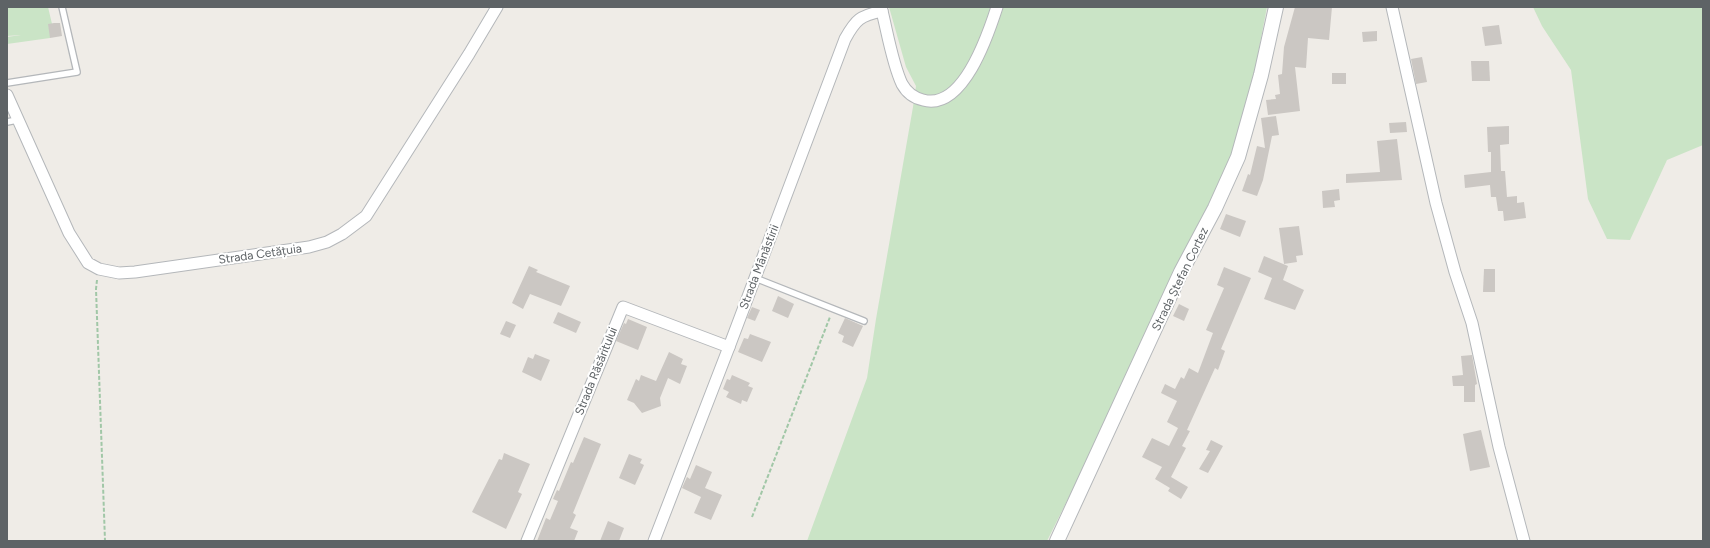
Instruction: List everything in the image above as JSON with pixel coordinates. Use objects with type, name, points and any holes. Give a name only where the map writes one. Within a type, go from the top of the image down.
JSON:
[{"type":"street","name":"Strada Cetățuia","points":[[99,270],[135,272],[290,251],[326,242],[342,234],[366,216],[376,202],[497,7]]},
{"type":"street","points":[[881,9],[902,84],[914,98],[930,102],[947,96],[963,81],[977,60],[997,7]]},
{"type":"street","name":"Strada Ștefan Cortez","points":[[1057,541],[1090,474],[1181,272],[1215,208],[1238,157],[1261,76],[1276,7]]},
{"type":"street","points":[[1392,7],[1436,203],[1455,272],[1472,323],[1499,447],[1524,541]]},
{"type":"street","name":"Strada Mânăstirii","points":[[654,541],[756,278],[845,39],[854,22],[865,15],[881,9]]},
{"type":"street","points":[[7,95],[12,121],[77,248],[88,263],[99,270]]},
{"type":"street","name":"Strada Răsăritului","points":[[527,541],[623,307],[729,347]]},
{"type":"lane","points":[[7,82],[77,72],[62,7]]},
{"type":"lane","points":[[756,278],[864,321]]},
{"type":"path","points":[[99,270],[96,290],[105,541]]},
{"type":"path","points":[[752,517],[833,309]]},
{"type":"green space","points":[[7,7],[48,7],[52,24],[50,38],[7,44],[7,37],[21,35],[7,36]]},
{"type":"green space","points":[[889,7],[1267,7],[1238,158],[1047,541],[807,541],[867,378],[913,107],[916,86],[906,67]]},
{"type":"green space","points":[[1533,7],[1703,7],[1703,145],[1667,160],[1630,240],[1607,239],[1588,199],[1571,70],[1542,26]]},
{"type":"building","points":[[1295,7],[1332,7],[1329,40],[1308,38],[1306,68],[1295,67],[1300,111],[1268,115],[1266,100],[1276,99],[1275,95],[1280,94],[1278,75],[1282,74],[1284,47]]},
{"type":"building","points":[[60,23],[62,36],[50,38],[48,24]]},
{"type":"building","points":[[1499,25],[1502,44],[1485,46],[1482,27]]},
{"type":"building","points":[[1377,31],[1377,41],[1363,42],[1362,32]]},
{"type":"building","points":[[1422,57],[1427,82],[1416,84],[1411,59]]},
{"type":"building","points":[[1471,61],[1489,61],[1490,81],[1472,81]]},
{"type":"building","points":[[1332,73],[1346,73],[1346,84],[1332,84]]},
{"type":"building","points":[[1276,116],[1279,135],[1272,136],[1263,180],[1257,196],[1242,191],[1248,174],[1250,175],[1257,146],[1265,148],[1261,118]]},
{"type":"building","points":[[1406,122],[1407,132],[1390,133],[1389,123]]},
{"type":"building","points":[[1509,126],[1509,144],[1500,145],[1501,171],[1505,171],[1507,197],[1517,196],[1517,203],[1524,202],[1526,218],[1504,221],[1503,211],[1498,211],[1496,197],[1491,197],[1490,185],[1465,188],[1464,175],[1491,172],[1491,152],[1488,152],[1487,127]]},
{"type":"building","points":[[1397,139],[1402,180],[1346,183],[1346,174],[1380,172],[1377,141]]},
{"type":"building","points":[[1339,189],[1340,200],[1334,201],[1335,207],[1323,208],[1322,191]]},
{"type":"building","points":[[1226,214],[1246,221],[1240,237],[1220,229]]},
{"type":"building","points":[[1299,226],[1303,255],[1296,256],[1297,262],[1284,264],[1279,228]]},
{"type":"building","points":[[1264,256],[1288,266],[1283,280],[1304,290],[1295,310],[1264,299],[1272,278],[1258,272]]},
{"type":"building","points":[[529,266],[538,270],[536,272],[570,286],[561,306],[530,294],[523,309],[512,303]]},
{"type":"building","points":[[1224,267],[1251,278],[1221,349],[1225,351],[1218,370],[1215,368],[1187,430],[1190,431],[1182,446],[1186,448],[1171,477],[1188,487],[1181,499],[1168,491],[1170,488],[1155,479],[1162,467],[1142,457],[1152,438],[1169,446],[1178,428],[1167,422],[1177,401],[1161,393],[1165,384],[1175,389],[1181,377],[1184,379],[1189,368],[1198,373],[1213,333],[1206,330],[1224,288],[1217,285]]},
{"type":"building","points":[[1484,269],[1495,269],[1495,292],[1483,292]]},
{"type":"building","points":[[778,296],[794,304],[788,318],[772,311]]},
{"type":"building","points":[[1179,304],[1189,309],[1184,321],[1173,316]]},
{"type":"building","points":[[752,307],[760,310],[755,321],[747,318]]},
{"type":"building","points":[[558,312],[581,322],[576,333],[553,323]]},
{"type":"building","points":[[845,318],[863,326],[853,347],[842,342],[844,336],[838,333]]},
{"type":"building","points":[[628,319],[647,327],[638,350],[616,341],[624,323],[626,324]]},
{"type":"building","points":[[506,321],[516,325],[510,338],[500,334]]},
{"type":"building","points":[[750,334],[771,342],[762,362],[738,352],[744,338],[748,339]]},
{"type":"building","points":[[669,352],[683,359],[681,364],[687,366],[680,384],[668,378],[660,398],[661,406],[642,413],[634,403],[627,400],[636,379],[639,381],[641,375],[656,381]]},
{"type":"building","points":[[535,354],[550,360],[541,381],[522,372],[528,357],[533,359]]},
{"type":"building","points":[[1472,355],[1477,384],[1475,385],[1475,402],[1464,402],[1464,386],[1453,386],[1452,376],[1463,375],[1461,356]]},
{"type":"building","points":[[732,375],[750,383],[748,386],[753,388],[747,402],[742,400],[741,404],[726,397],[729,392],[723,389],[727,379],[730,380]]},
{"type":"building","points":[[1481,430],[1490,467],[1470,471],[1463,434]]},
{"type":"building","points":[[584,437],[601,444],[573,513],[576,515],[570,528],[578,531],[574,541],[537,541],[546,518],[550,520],[558,501],[553,499],[557,490],[559,491],[571,462],[573,463]]},
{"type":"building","points":[[1211,440],[1223,446],[1208,473],[1199,469],[1210,451],[1206,450]]},
{"type":"building","points":[[504,453],[530,464],[518,492],[522,494],[506,529],[472,512],[499,459],[502,460]]},
{"type":"building","points":[[629,454],[642,459],[640,463],[644,465],[635,485],[619,478]]},
{"type":"building","points":[[696,465],[712,472],[705,488],[722,495],[711,520],[694,513],[701,497],[682,488],[687,477],[690,479]]},
{"type":"building","points":[[608,521],[624,528],[619,541],[600,541]]}]
